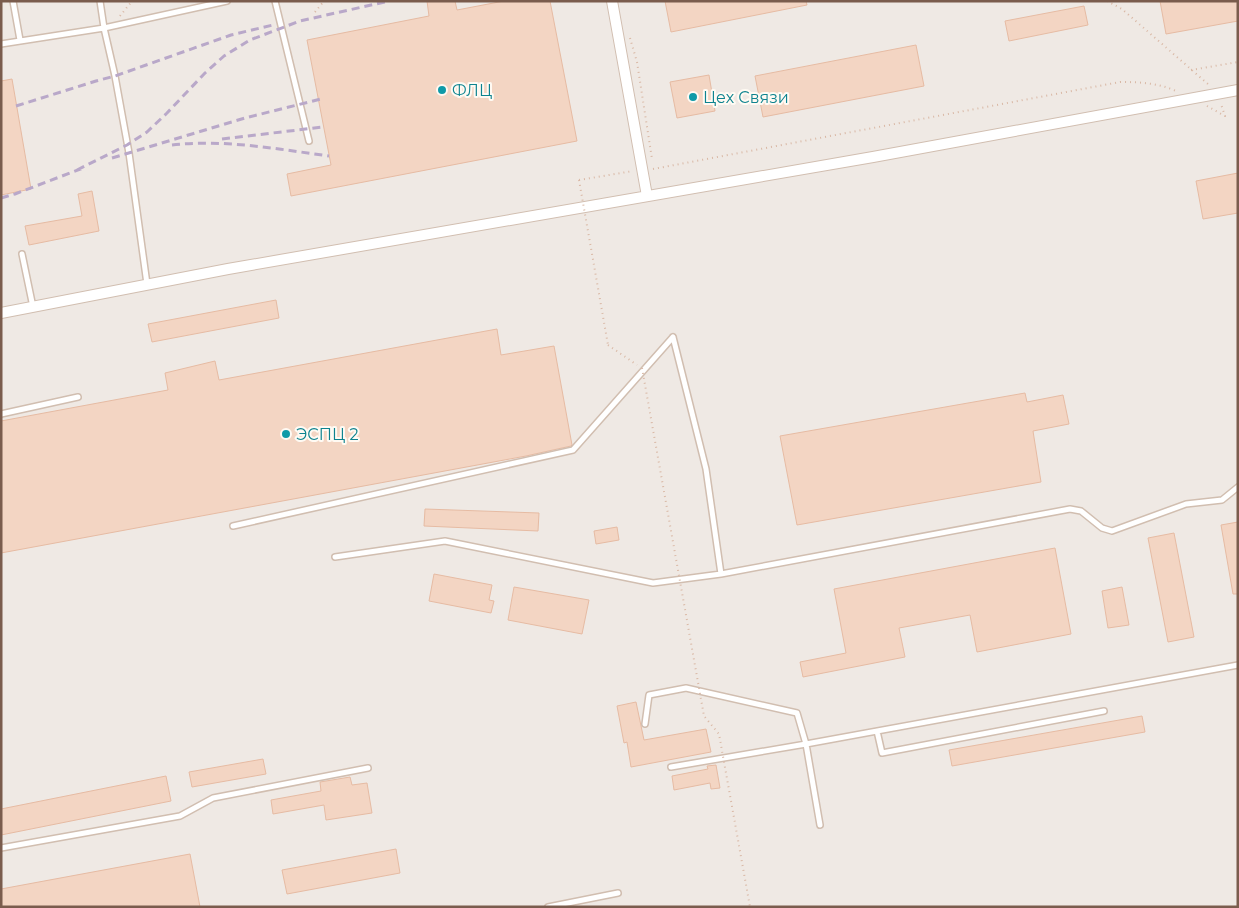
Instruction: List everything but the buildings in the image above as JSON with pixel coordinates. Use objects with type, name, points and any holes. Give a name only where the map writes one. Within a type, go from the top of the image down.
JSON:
[{"type":"street","points":[[612,1],[647,196]]},
{"type":"street","points":[[1,313],[228,268],[873,157],[1238,90]]},
{"type":"lane","points":[[13,1],[20,40]]},
{"type":"lane","points":[[100,1],[129,153],[147,284]]},
{"type":"lane","points":[[1,44],[104,28],[227,1]]},
{"type":"lane","points":[[274,1],[309,141]]},
{"type":"lane","points":[[22,254],[32,307]]},
{"type":"lane","points":[[233,526],[573,450],[673,337],[706,469],[721,574]]},
{"type":"lane","points":[[1,414],[78,397]]},
{"type":"lane","points":[[336,557],[445,541],[653,583],[721,574],[1070,509],[1081,511],[1102,528],[1112,531],[1186,504],[1222,500],[1238,488]]},
{"type":"lane","points":[[670,767],[1238,665]]},
{"type":"lane","points":[[645,724],[649,695],[686,688],[797,713],[806,744],[820,825]]},
{"type":"lane","points":[[877,731],[882,753],[1104,710]]},
{"type":"lane","points":[[1,848],[180,816],[213,798],[368,768]]},
{"type":"lane","points":[[548,907],[618,893]]},
{"type":"path","points":[[112,26],[132,1]]},
{"type":"path","points":[[315,12],[324,1]]},
{"type":"path","points":[[1107,1],[1122,9],[1207,82],[1216,94]]},
{"type":"path","points":[[628,32],[637,62],[652,159]]},
{"type":"path","points":[[1191,70],[1238,62]]},
{"type":"path","points":[[750,907],[719,734],[704,716],[642,368],[608,345],[579,180],[642,169],[653,169],[1078,90]]},
{"type":"shaded area","points":[[1,1],[1238,1],[1238,907],[1,907]]},
{"type":"railway","points":[[77,170],[127,145],[147,132],[224,56],[250,40],[300,21],[389,1]]},
{"type":"railway","points":[[16,106],[115,76],[231,35],[273,25]]},
{"type":"railway","points":[[112,158],[245,118],[321,99]]},
{"type":"railway","points":[[222,139],[323,127]]},
{"type":"railway","points":[[172,145],[192,143],[231,144],[329,156]]},
{"type":"railway","points":[[1,198],[83,168]]},
{"type":"place","name":"ФЛЦ","points":[[442,90]]},
{"type":"place","name":"Цех Связи","points":[[693,97]]},
{"type":"place","name":"ЭСПЦ 2","points":[[286,434]]}]
